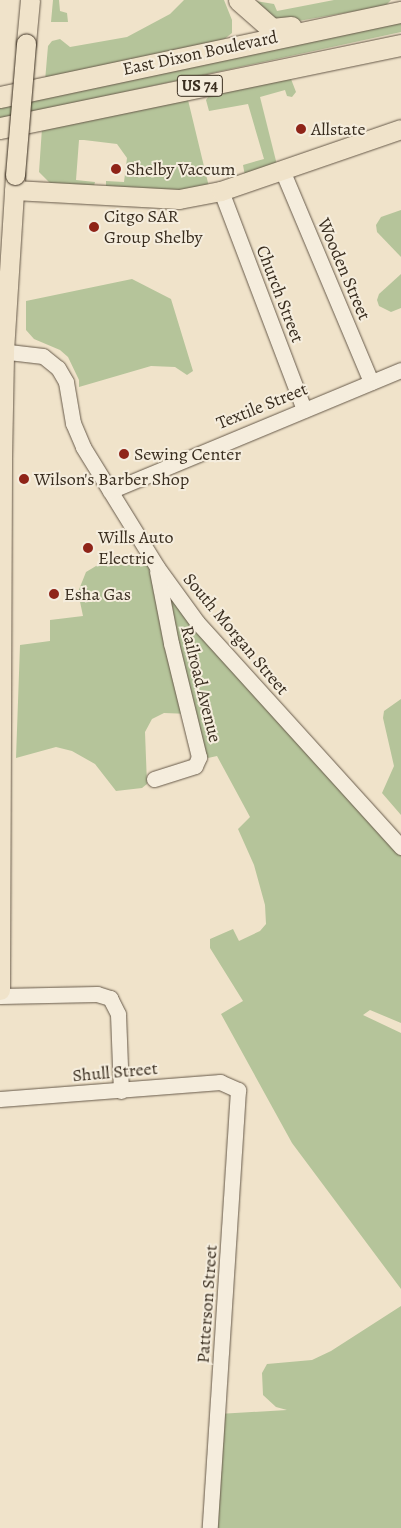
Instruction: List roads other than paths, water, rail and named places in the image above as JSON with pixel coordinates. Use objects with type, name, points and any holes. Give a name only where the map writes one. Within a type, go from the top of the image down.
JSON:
[{"type":"highway","points":[[238,0],[272,29],[293,27],[300,31]]},
{"type":"highway","points":[[236,44],[241,16],[238,0]]},
{"type":"highway","name":"East Dixon Boulevard","points":[[0,96],[236,44],[401,12]]},
{"type":"highway","name":"East Dixon Boulevard","points":[[0,128],[401,45]]},
{"type":"main road","points":[[0,990],[2,351],[30,0]]},
{"type":"main road","points":[[14,182],[167,200],[221,191],[401,129]]},
{"type":"street","name":"Wooden Street","points":[[282,170],[371,382]]},
{"type":"street","name":"Church Street","points":[[221,191],[304,410]]},
{"type":"street","name":"South Morgan Street","points":[[2,351],[43,356],[58,368],[66,382],[77,437],[157,567],[197,622],[401,847]]},
{"type":"street","name":"Textile Street","points":[[110,491],[401,370]]},
{"type":"street","name":"Railroad Avenue","points":[[154,780],[195,766],[199,757],[171,643],[157,567]]},
{"type":"street","points":[[0,996],[97,994],[110,998],[118,1014],[121,1091]]},
{"type":"street","name":"Shull Street","points":[[0,1099],[220,1082],[233,1085]]},
{"type":"street","name":"Patterson Street","points":[[210,1528],[240,1095],[233,1085]]},
{"type":"place","name":"Allstate","points":[[301,129]]},
{"type":"place","name":"Shelby Vaccum","points":[[116,169]]},
{"type":"place","name":"Citgo SAR Group Shelby","points":[[94,227]]},
{"type":"place","name":"Sewing Center","points":[[124,454]]},
{"type":"place","name":"Wilson's Barber Shop","points":[[24,479]]},
{"type":"place","name":"Wills Auto Electric","points":[[88,548]]},
{"type":"place","name":"Esha Gas","points":[[54,594]]}]
